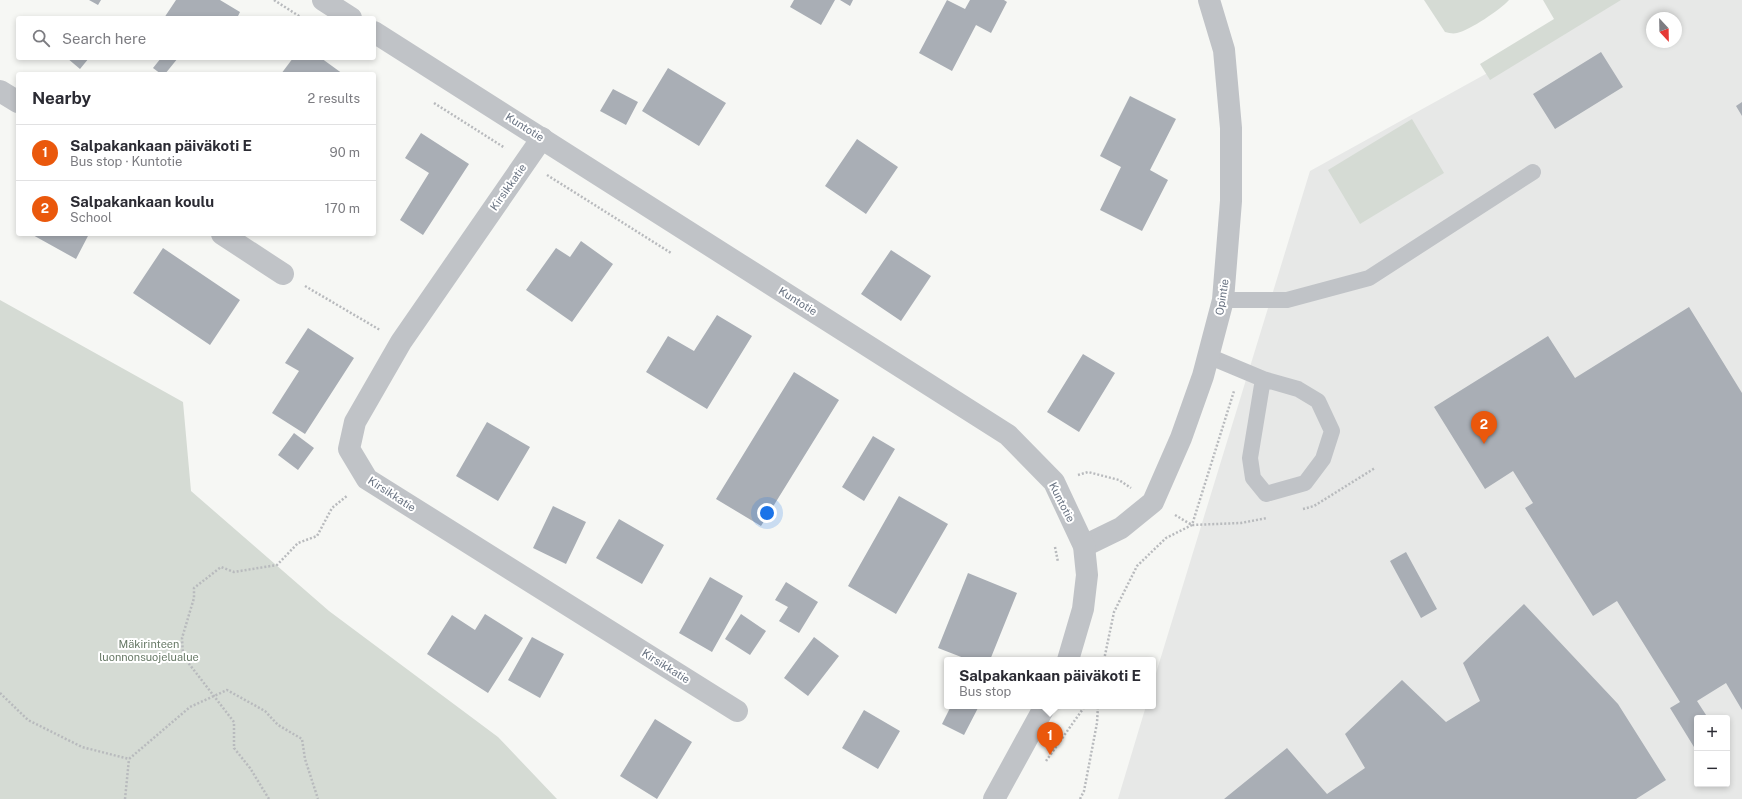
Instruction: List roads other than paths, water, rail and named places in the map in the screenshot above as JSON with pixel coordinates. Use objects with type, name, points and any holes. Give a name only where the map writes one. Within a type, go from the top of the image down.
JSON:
[{"type":"street","points":[[323,0],[348,16]]},
{"type":"street","name":"Opintie","points":[[1084,546],[1121,528],[1153,502],[1181,438],[1208,356],[1224,300],[1231,201],[1231,128],[1224,50],[1209,0]]},
{"type":"street","name":"Kuntotie","points":[[376,33],[1008,434],[1054,482],[1084,546],[1087,575],[1083,609],[1069,657]]},
{"type":"street","points":[[0,90],[16,101]]},
{"type":"street","name":"Kirsikkatie","points":[[542,138],[401,342],[355,422],[349,449],[367,479],[738,711]]},
{"type":"street","points":[[225,236],[283,274]]},
{"type":"street","points":[[994,799],[1043,709]]},
{"type":"lane","points":[[1224,300],[1287,300],[1369,278],[1533,172]]},
{"type":"lane","points":[[1208,356],[1263,379],[1298,389],[1318,401],[1332,431],[1323,459],[1305,483],[1266,494],[1253,478],[1250,458],[1263,379]]},
{"type":"place","name":"Salpakankaan koulu","points":[[1484,444]]},
{"type":"place","name":"Salpakankaan päiväkoti E","points":[[1050,755]]},
{"type":"park label","name":"Mäkirinteen luonnonsuojelualue","points":[[149,650]]}]
